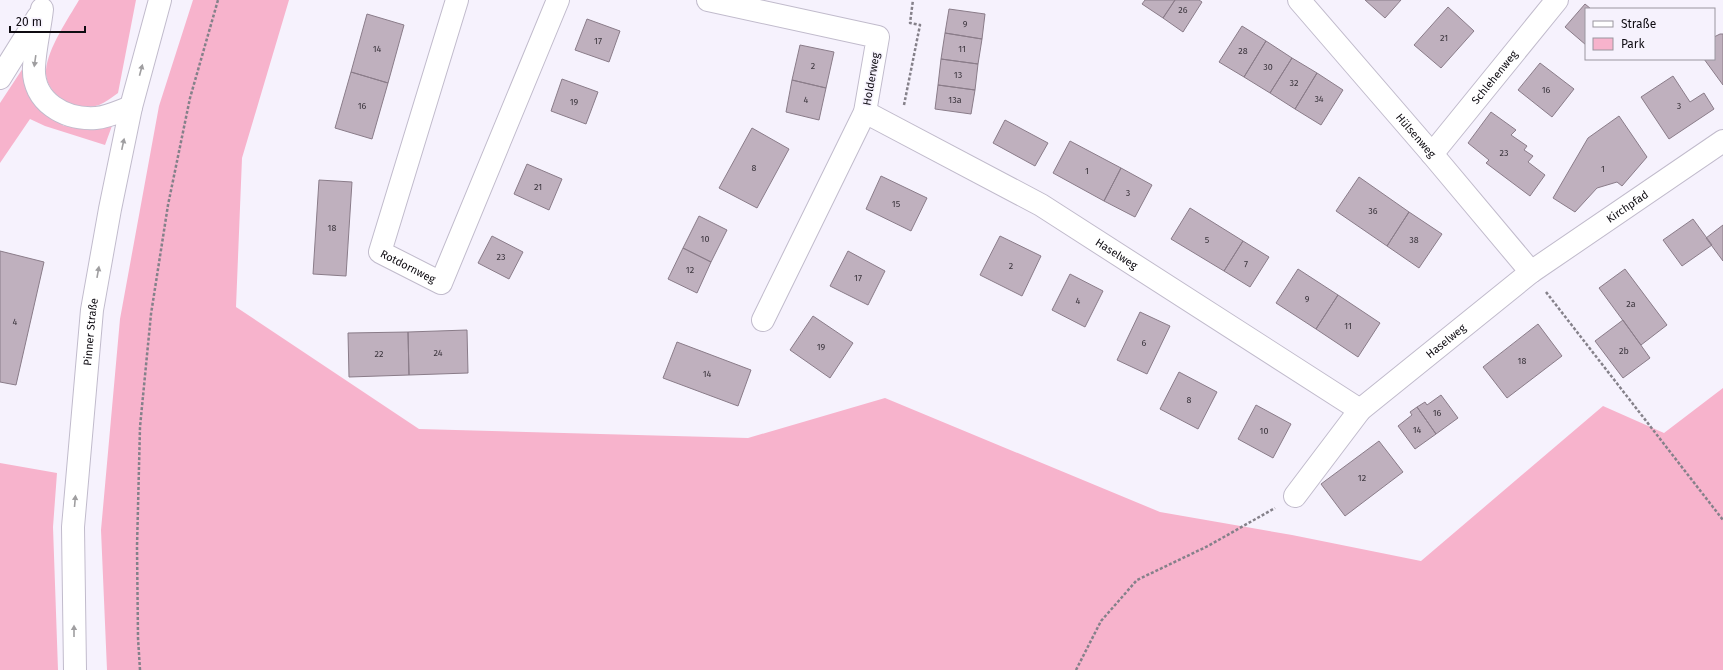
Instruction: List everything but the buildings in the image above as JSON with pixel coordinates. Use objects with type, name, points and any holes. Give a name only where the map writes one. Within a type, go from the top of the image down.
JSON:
[{"type":"street","name":"Pinner Straße","points":[[75,670],[73,527],[92,310],[110,209],[131,107],[160,0]]},
{"type":"street","name":"Rotdornweg","points":[[457,0],[380,252],[441,283],[558,0]]},
{"type":"street","name":"Holderweg","points":[[708,0],[878,37],[865,112],[763,320]]},
{"type":"street","name":"Hülsenweg","points":[[1299,0],[1432,154],[1531,272]]},
{"type":"street","name":"Schlehenweg","points":[[1432,154],[1557,0]]},
{"type":"street","points":[[45,4],[34,68],[37,86],[47,103],[68,116],[82,118],[98,118],[131,107]]},
{"type":"street","points":[[0,78],[45,4]]},
{"type":"street","name":"Haselweg","points":[[865,112],[1041,205],[1360,410]]},
{"type":"street","name":"Kirchpfad","points":[[1531,272],[1723,141]]},
{"type":"street","name":"Haselweg","points":[[1295,496],[1360,410],[1531,272]]},
{"type":"path","points":[[140,670],[136,547],[140,427],[151,314],[168,205],[190,98],[218,0]]},
{"type":"path","points":[[899,130],[920,25],[910,23],[913,0]]},
{"type":"path","points":[[1531,272],[1723,520]]},
{"type":"path","points":[[1076,670],[1101,621],[1137,580],[1208,546],[1295,496]]},
{"type":"green space","points":[[79,0],[136,0],[118,93],[102,104],[90,107],[72,104],[56,94],[50,87],[46,70],[50,52],[54,43]]},
{"type":"green space","points":[[193,0],[289,0],[242,158],[236,307],[419,429],[748,438],[885,398],[1160,512],[1292,535],[1421,561],[1603,406],[1664,433],[1723,388],[1723,670],[107,670],[101,530],[120,319],[159,106]]},
{"type":"green space","points":[[25,65],[29,92],[41,111],[64,126],[95,127],[113,123],[105,145],[45,126],[30,119],[0,163],[0,103]]},
{"type":"green space","points":[[0,463],[57,473],[53,527],[58,670],[0,670]]}]
